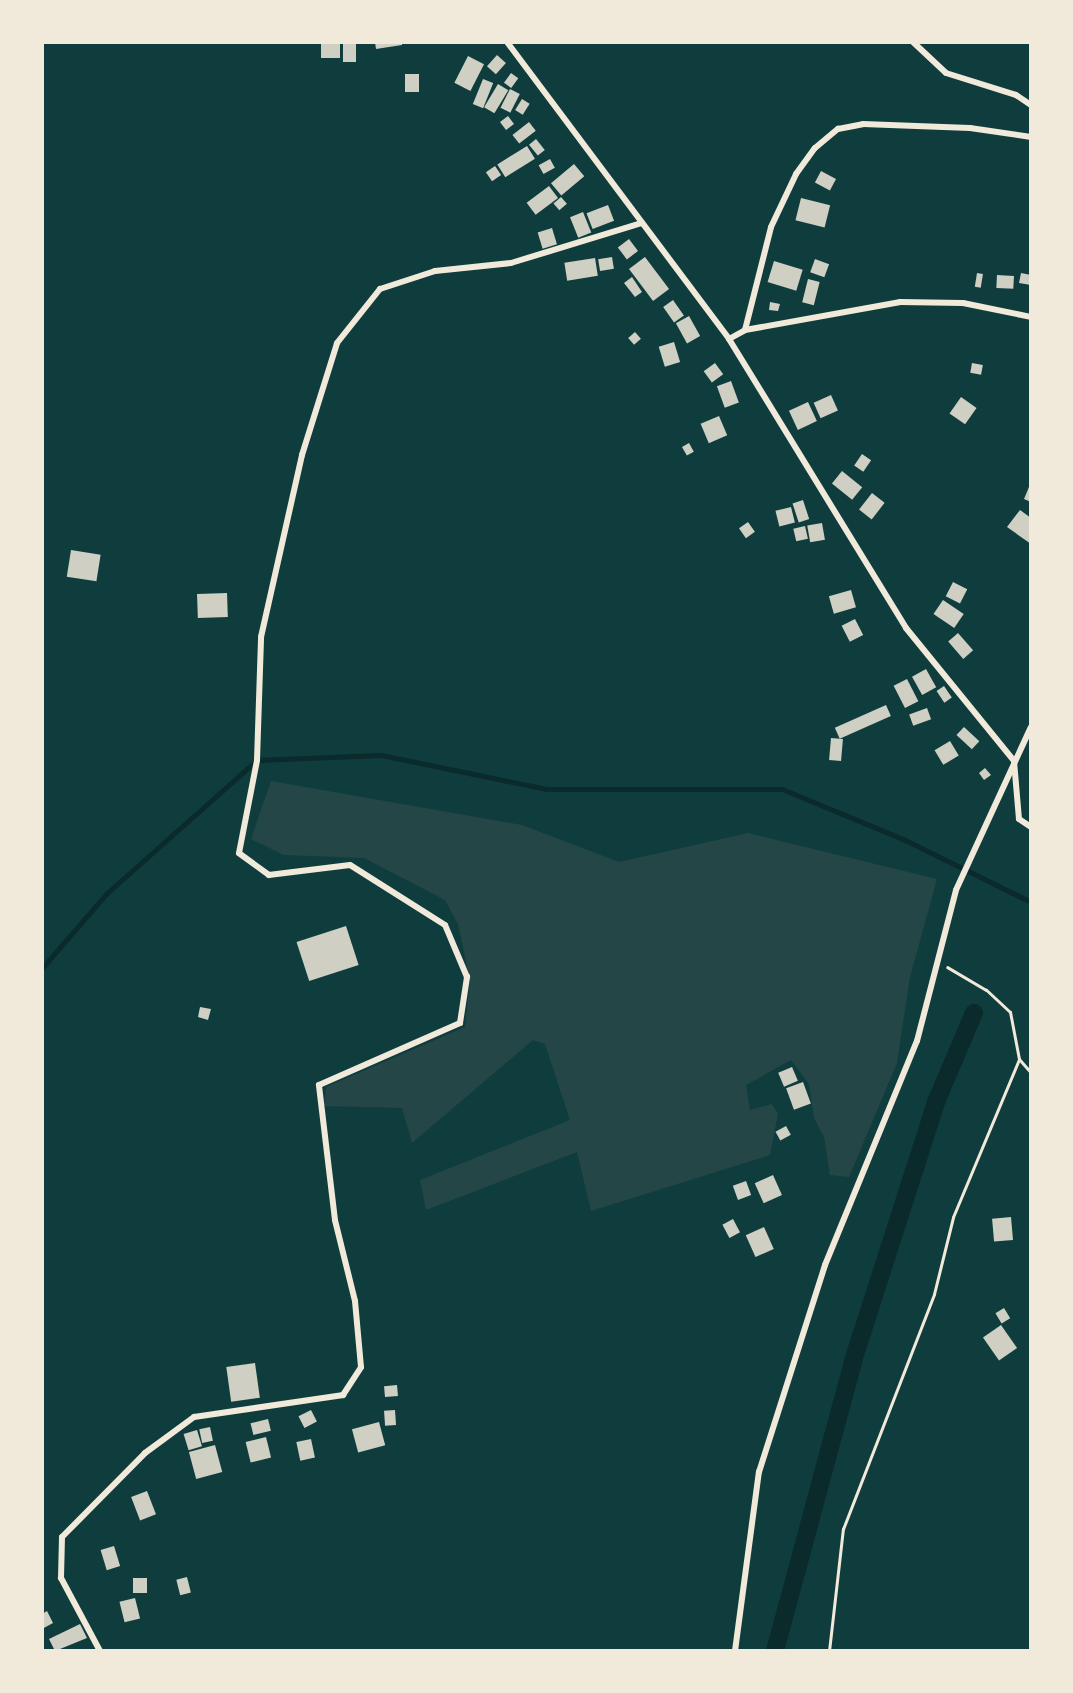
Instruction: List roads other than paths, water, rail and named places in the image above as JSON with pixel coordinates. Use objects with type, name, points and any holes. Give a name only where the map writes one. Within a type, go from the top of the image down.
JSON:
[{"type":"street","points":[[507,42],[729,339],[906,628],[1014,761],[1019,819],[1031,827]]},
{"type":"street","points":[[913,42],[946,73],[1016,95],[1031,105]]},
{"type":"street","points":[[746,330],[771,227],[791,185],[815,148],[838,129],[863,124],[934,127],[1031,137]]},
{"type":"street","points":[[100,1651],[61,1578],[62,1537],[146,1453],[194,1417],[343,1395],[361,1367],[355,1301],[335,1220],[320,1085],[460,1023],[467,976],[445,925],[350,865],[269,875],[239,853],[257,760],[261,637],[302,455],[337,344],[380,289],[435,271],[511,263],[642,223]]},
{"type":"street","points":[[729,339],[746,330],[900,302],[963,303],[1031,316]]},
{"type":"street","points":[[735,1651],[759,1472],[825,1265],[917,1041],[956,890],[1031,727]]},
{"type":"waterway","points":[[42,968],[107,893],[257,760],[381,755],[546,789],[782,789],[905,840],[1031,902]]},
{"type":"waterway","points":[[775,1651],[853,1361],[936,1102],[974,1013]]}]
